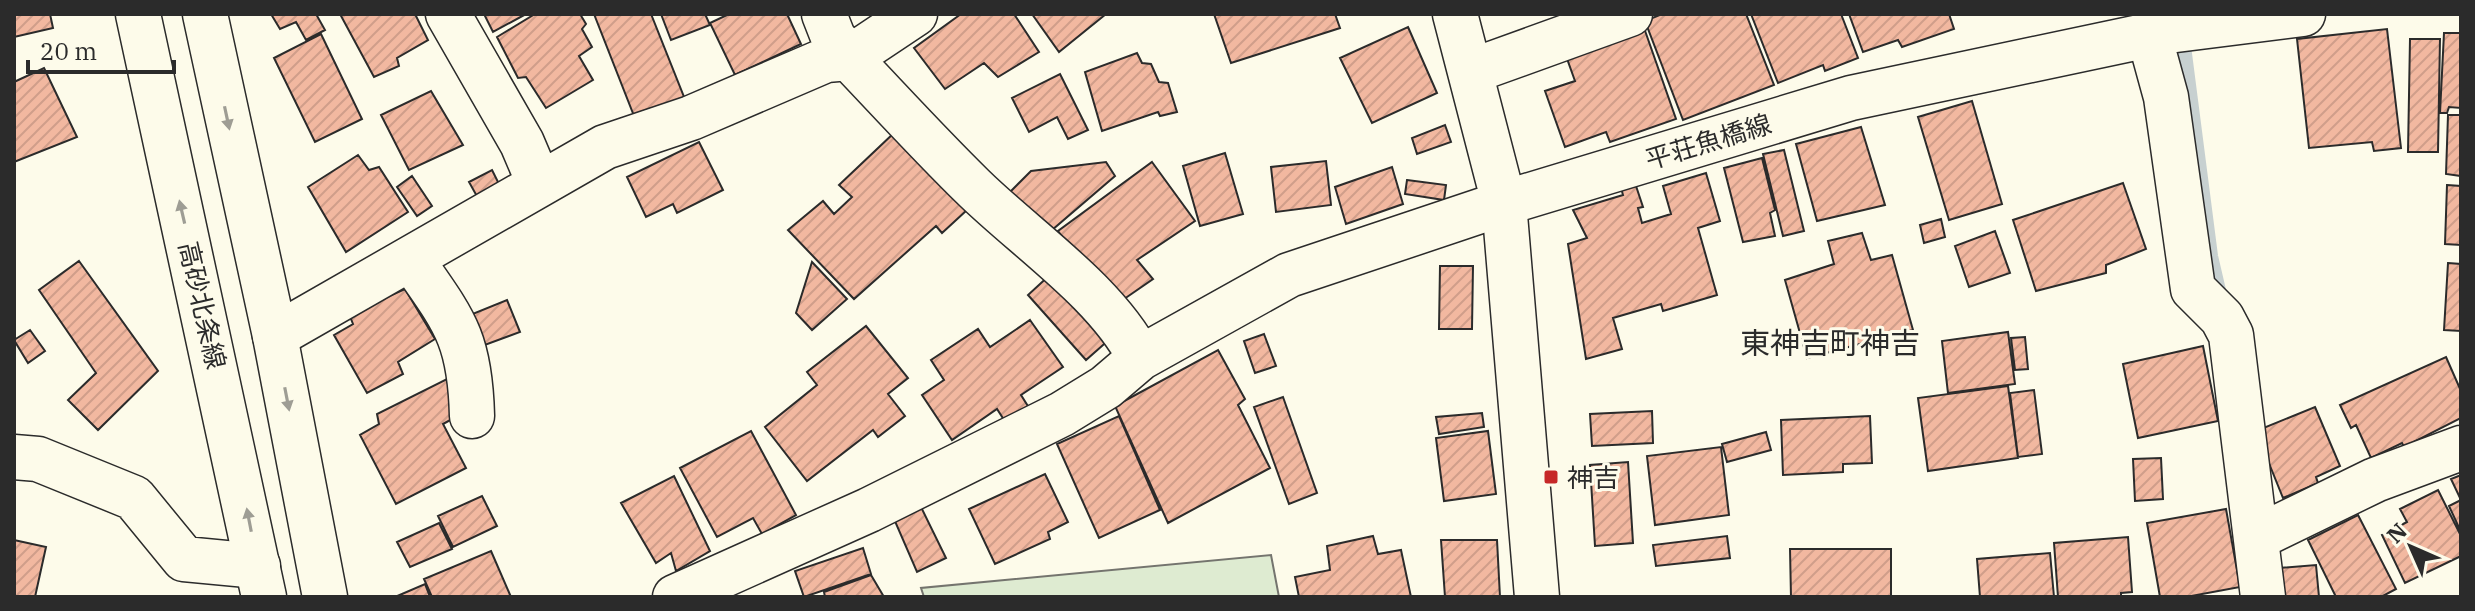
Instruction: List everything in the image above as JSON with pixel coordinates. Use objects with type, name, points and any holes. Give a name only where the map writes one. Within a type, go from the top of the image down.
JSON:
[{"type":"street","name":"高砂北条線","points":[[138,14],[261,581]]},
{"type":"street","points":[[205,14],[275,336],[325,597]]},
{"type":"street","points":[[448,14],[522,143],[539,183]]},
{"type":"street","points":[[824,14],[833,37],[849,58],[972,186],[1098,302],[1128,335],[1140,358]]},
{"type":"street","points":[[275,336],[605,147],[691,118],[826,60],[849,58],[915,14]]},
{"type":"street","points":[[1455,14],[1504,203],[1537,597]]},
{"type":"street","points":[[1472,71],[1630,14]]},
{"type":"street","name":"平荘魚橋線","points":[[675,597],[869,510],[1062,414],[1106,387],[1140,358],[1289,275],[1504,203],[1851,98],[2149,35],[2303,14]]},
{"type":"street","points":[[2149,35],[2176,152],[2193,289],[2231,335],[2263,597]]},
{"type":"street","points":[[411,259],[457,325],[471,373],[472,416]]},
{"type":"street","points":[[2258,537],[2375,480],[2461,448]]},
{"type":"street","points":[[14,457],[38,459],[134,498],[184,559],[261,581]]},
{"type":"green space","points":[[1271,555],[1279,597],[924,597],[921,588]]},
{"type":"building","points":[[14,14],[50,14],[53,28],[14,37]]},
{"type":"building","points":[[271,14],[316,14],[325,30],[306,40],[296,22],[280,29]]},
{"type":"building","points":[[340,14],[415,14],[428,40],[397,58],[399,66],[374,77]]},
{"type":"building","points":[[484,14],[526,14],[493,32]]},
{"type":"building","points":[[535,14],[580,14],[586,24],[582,29],[592,47],[579,56],[593,80],[546,108],[526,77],[518,78],[497,37]]},
{"type":"building","points":[[594,14],[651,14],[686,102],[636,121]]},
{"type":"building","points":[[661,14],[705,14],[710,25],[671,40]]},
{"type":"building","points":[[729,14],[787,14],[801,44],[735,75],[710,23]]},
{"type":"building","points":[[961,14],[1014,14],[1039,52],[998,77],[984,63],[945,89],[914,48]]},
{"type":"building","points":[[1032,14],[1106,14],[1059,52]]},
{"type":"building","points":[[1214,14],[1335,14],[1340,28],[1231,63]]},
{"type":"building","points":[[1662,14],[1746,14],[1774,85],[1683,120],[1645,21]]},
{"type":"building","points":[[1751,14],[1841,14],[1858,58],[1825,71],[1823,65],[1778,83]]},
{"type":"building","points":[[1849,14],[1949,14],[1954,29],[1902,47],[1898,40],[1863,52]]},
{"type":"building","points":[[1643,25],[1676,119],[1610,142],[1606,132],[1565,147],[1545,91],[1575,81],[1565,53]]},
{"type":"building","points":[[1408,27],[1437,93],[1372,123],[1340,58]]},
{"type":"building","points":[[2387,29],[2401,148],[2374,151],[2372,142],[2309,148],[2297,39]]},
{"type":"building","points":[[2444,33],[2461,33],[2461,108],[2449,107],[2447,113],[2440,113]]},
{"type":"building","points":[[321,34],[362,119],[315,142],[274,58]]},
{"type":"building","points":[[2410,39],[2440,39],[2438,152],[2408,152]]},
{"type":"building","points":[[1137,53],[1142,63],[1151,64],[1159,82],[1168,83],[1177,112],[1160,116],[1158,112],[1102,131],[1085,72]]},
{"type":"building","points":[[44,68],[77,137],[14,162],[14,82]]},
{"type":"building","points":[[1060,74],[1088,130],[1068,139],[1057,117],[1029,132],[1012,98]]},
{"type":"building","points":[[431,91],[463,145],[409,170],[381,115]]},
{"type":"building","points":[[1972,101],[2002,204],[1949,220],[1918,117]]},
{"type":"building","points":[[2448,115],[2461,115],[2461,176],[2446,174]]},
{"type":"building","points":[[1445,125],[1451,142],[1417,154],[1412,138]]},
{"type":"building","points":[[1861,127],[1885,205],[1817,221],[1796,144]]},
{"type":"building","points":[[895,132],[966,211],[942,233],[936,226],[854,299],[788,230],[823,201],[834,214],[852,197],[839,185]]},
{"type":"building","points":[[699,142],[723,190],[677,213],[673,204],[646,217],[627,177]]},
{"type":"building","points":[[1784,150],[1804,231],[1783,236],[1763,154]]},
{"type":"building","points":[[1225,153],[1243,214],[1200,226],[1183,166]]},
{"type":"building","points":[[358,155],[369,170],[379,167],[408,212],[346,252],[308,187]]},
{"type":"building","points":[[1762,158],[1775,210],[1770,213],[1775,236],[1743,242],[1724,168]]},
{"type":"building","points":[[1326,161],[1331,205],[1276,212],[1271,167]]},
{"type":"building","points":[[1106,162],[1115,176],[1045,236],[1009,193],[1031,171]]},
{"type":"building","points":[[1152,162],[1195,221],[1137,260],[1153,279],[1114,306],[1058,231]]},
{"type":"building","points":[[1392,167],[1403,204],[1346,224],[1335,187]]},
{"type":"building","points":[[492,170],[501,188],[479,200],[469,182]]},
{"type":"building","points":[[1706,173],[1720,221],[1698,228],[1717,295],[1663,311],[1661,304],[1613,318],[1622,349],[1586,359],[1568,244],[1587,238],[1573,210],[1623,195],[1621,188],[1635,183],[1643,207],[1638,208],[1642,223],[1671,214],[1663,186]]},
{"type":"building","points":[[412,176],[432,206],[417,216],[397,187]]},
{"type":"building","points":[[1407,180],[1446,185],[1444,200],[1405,194]]},
{"type":"building","points":[[2123,183],[2146,249],[2106,265],[2106,273],[2036,291],[2013,220]]},
{"type":"building","points":[[2447,185],[2461,186],[2461,245],[2445,244]]},
{"type":"building","points":[[1941,219],[1945,237],[1924,243],[1920,225]]},
{"type":"building","points":[[1995,231],[2010,273],[1969,287],[1955,246]]},
{"type":"building","points":[[1862,233],[1871,260],[1892,255],[1913,330],[1807,358],[1785,280],[1834,264],[1828,241]]},
{"type":"building","points":[[79,261],[158,371],[98,430],[68,400],[96,373],[39,290]]},
{"type":"building","points":[[812,262],[847,299],[812,330],[796,313]]},
{"type":"building","points":[[2448,263],[2461,264],[2461,331],[2444,330]]},
{"type":"building","points":[[1440,266],[1473,266],[1472,329],[1439,329]]},
{"type":"building","points":[[1052,273],[1111,338],[1086,360],[1028,295]]},
{"type":"building","points":[[405,289],[435,339],[398,362],[403,374],[367,393],[334,335],[353,324],[349,314]]},
{"type":"building","points":[[507,300],[520,332],[482,346],[470,315]]},
{"type":"building","points":[[1030,320],[1063,367],[1021,395],[1031,411],[1008,426],[997,409],[952,440],[922,395],[944,380],[931,360],[978,329],[990,347]]},
{"type":"building","points":[[866,326],[908,378],[888,394],[905,416],[878,437],[873,430],[807,481],[765,427],[817,385],[807,372]]},
{"type":"building","points":[[30,330],[45,351],[28,363],[14,340]]},
{"type":"building","points":[[2008,332],[2015,384],[1948,393],[1942,341]]},
{"type":"building","points":[[1264,334],[1276,366],[1255,373],[1244,341]]},
{"type":"building","points":[[2025,337],[2028,369],[2015,370],[2011,338]]},
{"type":"building","points":[[2203,346],[2218,421],[2138,438],[2123,364]]},
{"type":"building","points":[[1218,350],[1245,399],[1238,405],[1270,468],[1168,523],[1115,406]]},
{"type":"building","points":[[2446,357],[2461,391],[2461,418],[2404,447],[2402,443],[2371,458],[2356,425],[2351,428],[2340,405]]},
{"type":"building","points":[[447,379],[463,413],[443,424],[466,468],[396,504],[360,435],[379,424],[377,414]]},
{"type":"building","points":[[2008,386],[2018,458],[1928,471],[1918,398]]},
{"type":"building","points":[[2034,390],[2042,454],[2018,457],[2010,393]]},
{"type":"building","points":[[1283,397],[1317,493],[1289,504],[1254,407]]},
{"type":"building","points":[[2315,407],[2340,466],[2316,477],[2318,483],[2283,498],[2256,431]]},
{"type":"building","points":[[1652,411],[1653,443],[1592,446],[1590,414]]},
{"type":"building","points":[[1482,413],[1484,427],[1439,434],[1436,417]]},
{"type":"building","points":[[1119,416],[1160,510],[1099,538],[1057,444]]},
{"type":"building","points":[[1870,416],[1872,463],[1843,464],[1843,472],[1783,475],[1781,420]]},
{"type":"building","points":[[751,431],[796,515],[762,534],[753,518],[717,537],[680,468]]},
{"type":"building","points":[[1488,431],[1496,494],[1444,501],[1436,438]]},
{"type":"building","points":[[1766,432],[1771,450],[1727,462],[1722,444]]},
{"type":"building","points":[[1721,447],[1729,515],[1655,525],[1647,456]]},
{"type":"building","points":[[2161,458],[2163,499],[2135,501],[2133,459]]},
{"type":"building","points":[[1628,462],[1633,543],[1595,546],[1590,465]]},
{"type":"building","points":[[1045,474],[1068,522],[1048,532],[1050,539],[995,564],[969,509]]},
{"type":"building","points":[[2461,475],[2461,500],[2451,479]]},
{"type":"building","points":[[674,476],[710,551],[676,571],[671,553],[656,563],[621,503]]},
{"type":"building","points":[[2438,490],[2461,536],[2461,556],[2405,583],[2382,535],[2407,522],[2400,509]]},
{"type":"building","points":[[482,496],[497,526],[453,547],[438,516]]},
{"type":"building","points":[[2461,500],[2461,532],[2449,506]]},
{"type":"building","points":[[920,505],[946,558],[917,572],[894,519]]},
{"type":"building","points":[[2226,509],[2240,587],[2186,597],[2160,597],[2147,523]]},
{"type":"building","points":[[2358,515],[2396,589],[2381,597],[2336,597],[2308,540]]},
{"type":"building","points":[[439,523],[452,549],[410,567],[397,542]]},
{"type":"building","points":[[1373,536],[1378,554],[1401,550],[1411,597],[1299,597],[1295,577],[1330,570],[1327,546]]},
{"type":"building","points":[[1727,536],[1730,558],[1656,566],[1653,545]]},
{"type":"building","points":[[2128,537],[2132,592],[2121,593],[2121,597],[2058,597],[2054,543]]},
{"type":"building","points":[[14,540],[46,547],[35,597],[14,597]]},
{"type":"building","points":[[1441,540],[1497,540],[1500,597],[1445,597]]},
{"type":"building","points":[[863,548],[871,574],[804,597],[795,571]]},
{"type":"building","points":[[1790,549],[1891,549],[1891,597],[1791,597]]},
{"type":"building","points":[[491,551],[511,597],[432,597],[424,579]]},
{"type":"building","points":[[2050,553],[2054,597],[1980,597],[1977,559]]},
{"type":"building","points":[[2316,565],[2319,597],[2282,597],[2279,568]]},
{"type":"building","points":[[871,575],[884,597],[825,597],[824,592]]},
{"type":"building","points":[[425,584],[430,597],[395,597]]},
{"type":"waterway","points":[[2184,46],[2211,256],[2221,299]]},
{"type":"place","name":"神吉","points":[[1551,477]]},
{"type":"district","name":"東神吉町神吉","points":[[1830,342]]}]
